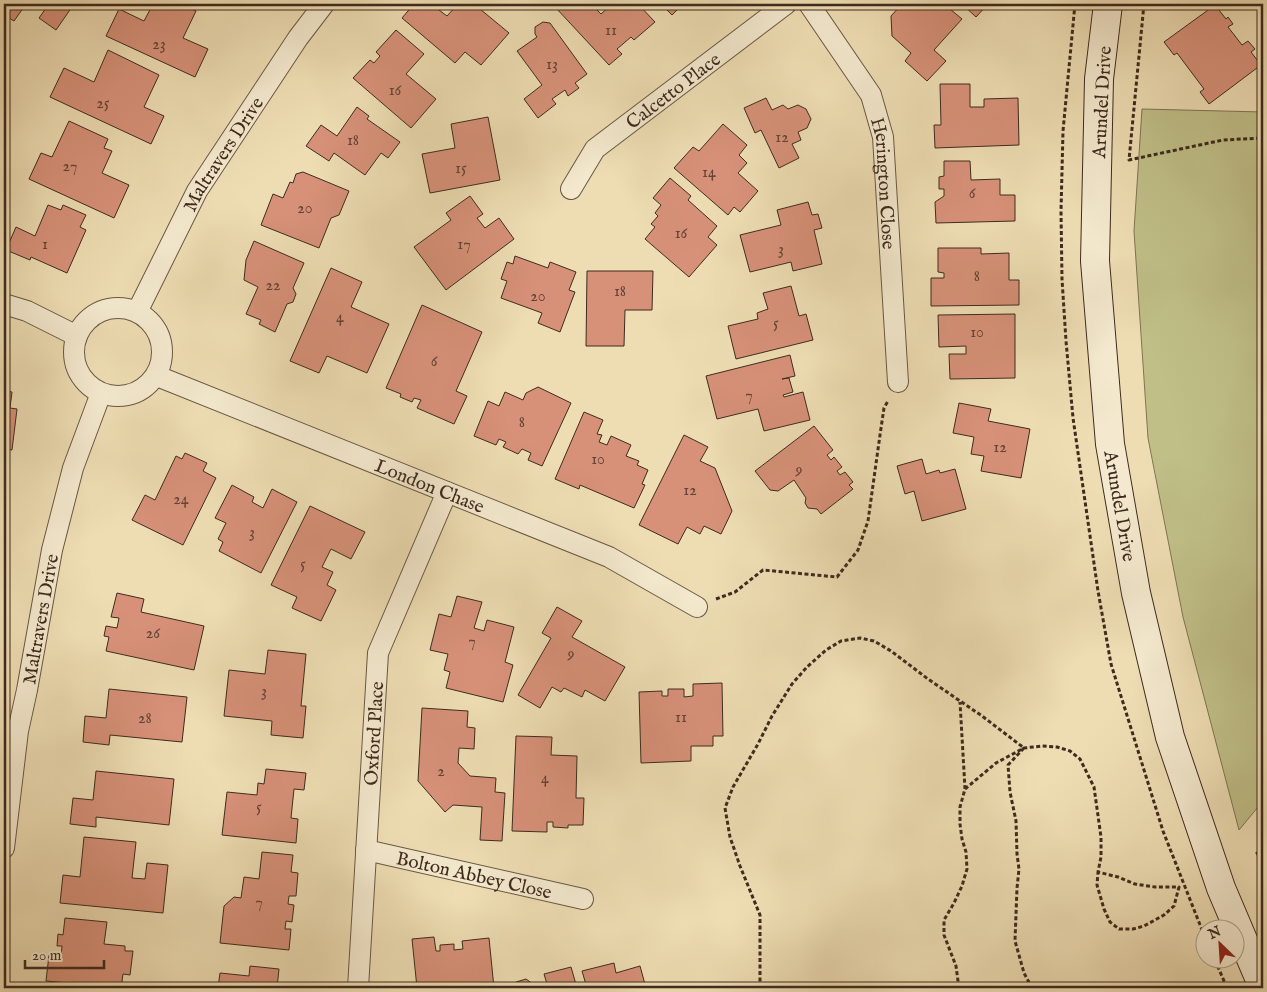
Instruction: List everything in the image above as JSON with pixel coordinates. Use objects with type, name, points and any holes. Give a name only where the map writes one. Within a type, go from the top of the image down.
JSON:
[{"type":"main road","name":"Arundel Drive","points":[[1108,4],[1099,79],[1096,260],[1110,444],[1136,593],[1170,737],[1221,888],[1263,987]]},
{"type":"street","name":"Maltravers Drive","points":[[137,312],[196,191],[298,38],[324,4]]},
{"type":"street","name":"Calcetto Place","points":[[571,189],[595,149],[786,4]]},
{"type":"street","name":"Herington Close","points":[[808,4],[871,95],[883,137],[898,382]]},
{"type":"street","points":[[4,304],[27,311],[77,336]]},
{"type":"street","points":[[120,308],[137,312],[152,323],[161,339],[163,358],[157,376],[141,391],[121,397],[100,393],[83,380],[74,358],[77,336],[87,321],[102,311],[120,308]]},
{"type":"street","name":"London Chase","points":[[157,376],[609,557],[697,607]]},
{"type":"street","name":"Maltravers Drive","points":[[4,848],[11,730],[29,681],[52,550],[73,468],[100,393]]},
{"type":"street","name":"Oxford Place","points":[[358,988],[378,653],[447,492]]},
{"type":"street","name":"Bolton Abbey Close","points":[[366,850],[584,899]]},
{"type":"path","points":[[1144,4],[1130,160],[1223,140],[1263,138]]},
{"type":"path","points":[[697,607],[735,592],[763,570],[837,576],[858,550],[868,521],[884,408],[898,382]]},
{"type":"path","points":[[760,988],[760,915],[730,837],[725,808],[733,787],[772,716],[792,684],[807,667],[841,640],[860,638],[874,641],[891,651],[1024,748]]},
{"type":"path","points":[[957,988],[956,966],[944,935],[944,920],[962,886],[967,870],[966,852],[960,824],[960,807],[965,789],[960,702]]},
{"type":"path","points":[[965,789],[996,763],[1024,748],[1042,746],[1057,747],[1070,751],[1080,759],[1094,787],[1101,837],[1101,857],[1098,872],[1097,885],[1110,922],[1119,929],[1133,929],[1144,926],[1164,915],[1174,906],[1179,887],[1155,887],[1135,884],[1098,872]]},
{"type":"path","points":[[1024,748],[1008,765],[1010,792],[1016,821],[1019,868],[1015,941],[1024,973],[1032,988]]},
{"type":"path","points":[[1263,850],[1256,854],[1263,857]]},
{"type":"path","points":[[1219,970],[1227,988]]},
{"type":"shaded area","points":[[1142,109],[1263,112],[1263,801],[1239,830],[1183,617],[1148,438],[1134,231]]},
{"type":"building","points":[[4,4],[26,4],[14,21],[4,15]]},
{"type":"building","points":[[40,4],[74,4],[56,30],[39,18],[46,8]]},
{"type":"building","points":[[153,4],[181,4],[196,11],[183,38],[208,49],[195,77],[106,36],[119,9],[144,21]]},
{"type":"building","points":[[414,4],[431,4],[447,16],[458,4],[474,4],[509,33],[481,65],[465,52],[455,63],[402,18]]},
{"type":"building","points":[[560,4],[591,4],[601,14],[612,4],[632,4],[634,6],[638,4],[655,22],[634,40],[631,37],[617,49],[622,54],[609,65],[556,8]]},
{"type":"building","points":[[661,4],[683,4],[672,15]]},
{"type":"building","points":[[683,4],[694,4],[689,9]]},
{"type":"building","points":[[902,4],[944,4],[962,19],[934,50],[946,61],[927,81],[905,61],[911,53],[892,36],[891,16]]},
{"type":"building","points":[[962,4],[988,4],[976,17]]},
{"type":"building","points":[[1215,5],[1226,19],[1228,17],[1233,24],[1228,27],[1242,45],[1248,41],[1255,49],[1251,52],[1261,65],[1209,104],[1200,92],[1204,89],[1177,53],[1174,55],[1164,42]]},
{"type":"building","points":[[543,22],[550,23],[587,74],[575,83],[579,88],[568,96],[565,90],[552,99],[556,104],[538,118],[524,99],[542,85],[517,51],[537,37],[535,27]]},
{"type":"building","points":[[396,30],[424,54],[406,74],[436,99],[411,128],[353,78],[370,60],[374,63],[380,56],[376,52]]},
{"type":"building","points":[[108,50],[159,75],[144,107],[164,116],[151,144],[50,97],[64,68],[94,82]]},
{"type":"building","points":[[940,84],[970,84],[970,107],[984,107],[984,99],[1018,98],[1019,145],[935,148],[934,125],[941,125]]},
{"type":"building","points":[[766,98],[772,110],[783,105],[788,109],[798,105],[806,109],[811,119],[807,128],[798,132],[801,140],[792,144],[799,158],[779,168],[761,130],[755,133],[744,108]]},
{"type":"building","points":[[357,107],[369,116],[367,119],[400,142],[388,158],[381,153],[365,175],[334,153],[329,161],[306,146],[321,125],[337,136]]},
{"type":"building","points":[[488,117],[500,180],[430,193],[422,154],[455,148],[451,124]]},
{"type":"building","points":[[69,121],[108,139],[104,148],[112,151],[102,173],[129,185],[114,218],[29,179],[41,153],[52,157]]},
{"type":"building","points":[[723,124],[747,145],[739,155],[747,163],[738,173],[758,191],[740,212],[734,207],[728,215],[674,168],[693,147],[699,151]]},
{"type":"building","points":[[944,161],[970,161],[971,180],[1000,179],[1000,195],[1015,195],[1015,221],[936,223],[935,202],[944,196],[944,189],[939,189],[939,177],[944,176]]},
{"type":"building","points":[[303,172],[349,191],[339,215],[331,218],[319,248],[261,225],[273,194],[283,198],[290,182],[293,183],[296,174]]},
{"type":"building","points":[[670,178],[691,196],[688,200],[717,226],[708,237],[717,245],[689,277],[645,239],[655,227],[651,224],[658,216],[655,213],[661,205],[653,198]]},
{"type":"building","points":[[470,196],[483,214],[477,218],[485,228],[499,218],[514,239],[446,290],[414,247],[451,220],[446,213]]},
{"type":"building","points":[[808,202],[812,215],[818,214],[822,228],[814,230],[822,264],[793,271],[791,262],[750,272],[740,235],[781,225],[777,210]]},
{"type":"building","points":[[48,205],[61,210],[63,205],[86,215],[80,227],[86,230],[67,273],[31,257],[30,260],[6,250],[16,227],[35,236]]},
{"type":"building","points":[[254,241],[304,263],[293,288],[296,294],[293,302],[287,304],[275,332],[259,324],[261,320],[246,314],[258,287],[244,280],[246,260]]},
{"type":"building","points":[[938,248],[981,248],[981,254],[1009,253],[1009,280],[1019,280],[1019,305],[931,306],[931,278],[944,278],[944,273],[938,272]]},
{"type":"building","points":[[515,256],[548,268],[550,262],[576,272],[569,290],[575,292],[560,332],[538,323],[542,313],[501,298],[507,281],[501,279],[507,262],[513,264]]},
{"type":"building","points":[[331,268],[362,282],[351,307],[389,324],[367,373],[327,356],[319,373],[290,361]]},
{"type":"building","points":[[587,271],[653,271],[652,310],[625,310],[624,346],[586,346]]},
{"type":"building","points":[[791,286],[799,316],[806,314],[813,340],[736,359],[728,326],[758,319],[757,313],[768,309],[763,293]]},
{"type":"building","points":[[422,305],[482,332],[456,391],[467,396],[454,424],[417,408],[421,400],[414,398],[412,402],[400,397],[401,394],[386,388]]},
{"type":"building","points":[[1015,314],[1015,378],[950,379],[949,354],[966,354],[966,346],[939,347],[938,315]]},
{"type":"building","points":[[790,355],[795,376],[782,379],[789,378],[793,392],[783,395],[784,397],[803,392],[810,420],[764,431],[758,409],[717,419],[706,376]]},
{"type":"building","points":[[4,378],[7,378],[6,391],[12,392],[10,408],[17,409],[12,450],[4,449]]},
{"type":"building","points":[[538,387],[571,403],[542,466],[528,460],[531,453],[522,449],[518,454],[503,447],[506,442],[499,439],[496,445],[474,436],[488,401],[499,406],[505,392],[523,400],[526,393]]},
{"type":"building","points":[[959,403],[991,409],[988,421],[1030,429],[1021,478],[981,471],[984,456],[971,454],[974,437],[953,433]]},
{"type":"building","points":[[584,412],[603,420],[597,434],[602,435],[599,442],[607,445],[611,436],[631,445],[626,456],[639,461],[637,465],[648,470],[642,484],[645,485],[634,508],[580,485],[579,489],[555,479]]},
{"type":"building","points":[[814,426],[833,450],[827,455],[831,460],[834,457],[842,467],[837,471],[840,475],[845,472],[853,482],[849,485],[853,489],[821,514],[817,509],[808,508],[805,503],[806,498],[794,480],[778,491],[770,490],[755,471]]},
{"type":"building","points":[[684,435],[708,447],[700,461],[715,468],[732,511],[721,534],[704,526],[700,534],[687,527],[678,544],[639,525]]},
{"type":"building","points":[[185,453],[207,463],[203,471],[216,478],[183,545],[132,520],[145,495],[155,500],[176,456],[182,459]]},
{"type":"building","points":[[922,459],[926,474],[939,470],[940,473],[955,469],[966,509],[922,521],[914,491],[905,494],[897,466]]},
{"type":"building","points":[[232,485],[254,497],[252,502],[263,508],[272,489],[297,502],[261,573],[219,551],[223,542],[218,539],[226,523],[215,518]]},
{"type":"building","points":[[310,506],[365,532],[351,559],[331,549],[322,567],[333,572],[327,585],[336,590],[321,621],[292,608],[297,597],[271,585]]},
{"type":"building","points":[[117,593],[144,599],[141,612],[204,626],[194,670],[106,651],[109,637],[104,636],[106,626],[117,628],[119,618],[111,617]]},
{"type":"building","points":[[457,596],[482,602],[474,628],[484,631],[487,620],[514,627],[505,662],[513,665],[503,702],[446,688],[450,672],[444,670],[448,654],[430,650],[439,614],[451,617]]},
{"type":"building","points":[[557,607],[582,621],[572,637],[625,667],[605,701],[585,690],[582,697],[564,688],[561,692],[552,687],[540,708],[518,695],[551,638],[542,633]]},
{"type":"building","points":[[268,650],[306,654],[301,706],[306,706],[303,738],[271,735],[272,721],[224,716],[229,670],[265,674]]},
{"type":"building","points":[[722,683],[723,736],[713,736],[713,746],[691,746],[691,761],[641,763],[639,692],[662,691],[662,696],[668,696],[668,689],[684,689],[684,697],[693,696],[693,684]]},
{"type":"building","points":[[109,689],[187,697],[182,742],[110,735],[109,745],[83,742],[85,716],[106,718]]},
{"type":"building","points":[[422,708],[468,711],[467,727],[475,728],[474,749],[459,748],[458,763],[470,776],[496,778],[495,792],[505,793],[502,841],[480,840],[482,807],[453,805],[445,812],[418,781]]},
{"type":"building","points":[[516,736],[552,737],[551,755],[577,756],[576,798],[584,798],[583,825],[568,825],[568,828],[553,827],[553,822],[547,822],[547,832],[512,831]]},
{"type":"building","points":[[266,769],[306,773],[304,790],[294,789],[291,818],[298,819],[296,843],[222,835],[227,792],[257,795],[258,783],[264,784]]},
{"type":"building","points":[[96,771],[174,779],[169,825],[96,817],[96,827],[70,824],[73,798],[93,800]]},
{"type":"building","points":[[84,837],[136,842],[132,878],[145,879],[147,863],[168,865],[163,913],[60,903],[63,875],[80,877]]},
{"type":"building","points":[[262,852],[293,855],[291,872],[298,873],[296,896],[289,896],[288,904],[294,905],[292,922],[286,921],[285,929],[291,929],[289,950],[220,943],[224,906],[234,897],[241,898],[244,877],[259,879]]},
{"type":"building","points":[[65,918],[107,922],[104,944],[125,946],[125,951],[133,951],[130,975],[123,974],[121,988],[46,981],[49,955],[61,957],[62,946],[57,946],[58,934],[63,935]]},
{"type":"building","points":[[434,937],[436,951],[440,951],[440,945],[454,944],[454,950],[463,949],[462,941],[489,938],[494,988],[417,988],[412,939]]},
{"type":"building","points":[[614,963],[616,973],[640,966],[646,988],[587,988],[582,971]]},
{"type":"building","points":[[250,966],[279,969],[277,988],[218,988],[220,973],[249,976]]},
{"type":"building","points":[[571,967],[577,988],[513,988],[516,982],[526,979],[533,984],[533,987],[547,984],[544,974]]}]
